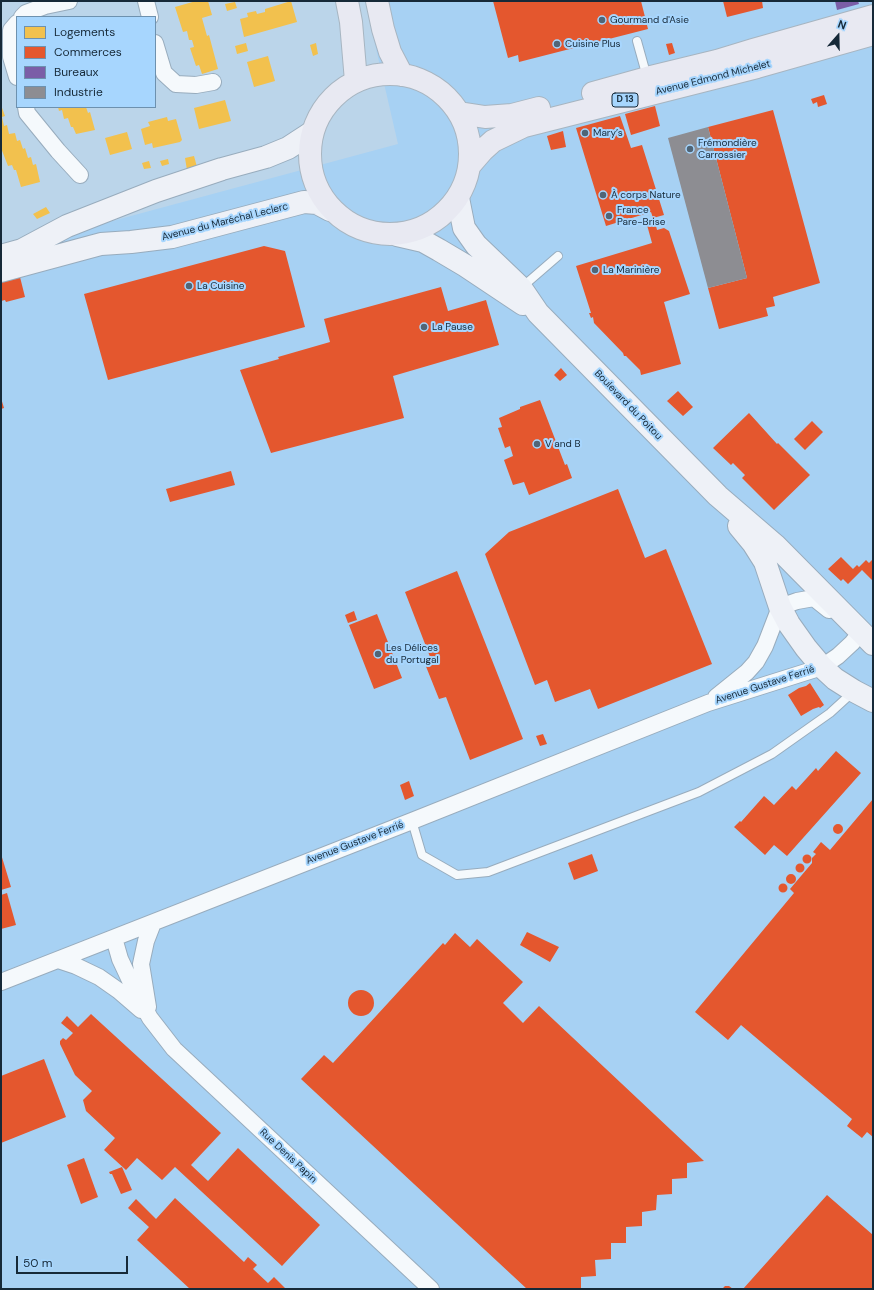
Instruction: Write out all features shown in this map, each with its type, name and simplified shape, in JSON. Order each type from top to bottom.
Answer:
[{"type":"main road","points":[[347,1],[352,30],[356,81]]},
{"type":"main road","points":[[378,1],[383,30],[390,52],[402,75]]},
{"type":"main road","name":"Avenue Edmond Michelet","points":[[460,113],[485,117],[512,115],[647,78],[717,61],[873,16]]},
{"type":"main road","name":"Avenue Edmond Michelet","points":[[470,164],[493,141],[524,126],[757,67],[873,34]]},
{"type":"main road","points":[[379,74],[402,75],[425,82],[432,86],[444,95],[460,113],[468,133],[471,155],[470,164],[466,182],[458,198],[442,216],[421,229],[397,235],[373,234],[350,225],[330,210],[315,187],[309,160],[311,133],[321,111],[336,93],[356,81],[379,74]]},
{"type":"main road","points":[[1,256],[22,250],[67,226],[156,191],[222,169],[266,157],[288,148],[311,133]]},
{"type":"main road","name":"Boulevard du Poitou","points":[[458,198],[464,228],[476,245],[521,288],[538,313],[718,496],[775,544],[863,631]]},
{"type":"main road","name":"Avenue du Maréchal Leclerc","points":[[1,271],[101,244],[172,237],[304,202],[317,203],[330,210]]},
{"type":"main road","name":"Boulevard du Poitou","points":[[397,235],[424,242],[439,250],[538,313]]},
{"type":"main road","name":"Boulevard du Poitou","points":[[718,496],[753,543],[764,562],[780,607],[794,630],[822,667],[835,679],[873,701]]},
{"type":"street","points":[[23,16],[26,13],[45,6],[69,1]]},
{"type":"street","points":[[146,1],[150,16]]},
{"type":"street","points":[[16,24],[11,30],[11,57],[16,74]]},
{"type":"street","points":[[156,46],[164,73],[176,84],[196,85],[213,82]]},
{"type":"street","points":[[26,108],[27,113],[80,175]]},
{"type":"street","points":[[780,607],[797,601],[814,598],[835,615],[863,631]]},
{"type":"street","name":"Avenue Gustave Ferrié","points":[[708,703],[747,672],[756,662],[765,646],[780,607]]},
{"type":"street","name":"Avenue Gustave Ferrié","points":[[1,982],[708,703],[822,667],[838,656],[863,631]]},
{"type":"street","name":"Rue Denis Papin","points":[[150,1018],[141,964],[146,941],[153,923]]},
{"type":"street","name":"Rue Denis Papin","points":[[114,938],[120,959],[135,992],[150,1018],[174,1050],[431,1289]]},
{"type":"street","name":"Rue Denis Papin","points":[[58,960],[76,966],[99,977],[119,991],[150,1018]]},
{"type":"lane","points":[[637,41],[647,78]]},
{"type":"lane","points":[[521,288],[558,256]]},
{"type":"lane","points":[[412,821],[422,855],[457,875],[488,872],[699,792],[772,754],[830,713],[854,691]]},
{"type":"shaded area","points":[[365,1],[873,1],[873,1289],[1,1289],[1,251],[398,144]]},
{"type":"building: Logements","points":[[196,1],[208,1],[212,15],[202,18],[207,36],[209,35],[218,69],[202,74],[199,65],[196,66],[190,48],[194,47],[192,40],[189,40],[187,31],[183,32],[175,7]]},
{"type":"building: Logements","points":[[291,1],[297,22],[244,37],[240,19],[248,17],[247,13],[256,11],[257,14],[265,12],[265,9]]},
{"type":"building: Logements","points":[[235,2],[237,8],[227,11],[225,4]]},
{"type":"building: Logements","points":[[246,43],[248,51],[237,54],[235,46]]},
{"type":"building: Logements","points":[[316,43],[318,54],[313,56],[310,45]]},
{"type":"building: Logements","points":[[268,56],[275,81],[254,87],[247,62]]},
{"type":"building: Logements","points":[[225,100],[231,121],[199,129],[194,108]]},
{"type":"building: Logements","points":[[1,105],[5,116],[2,117],[4,126],[7,125],[9,134],[15,133],[17,141],[20,140],[23,149],[25,148],[28,158],[31,157],[33,165],[36,164],[40,182],[21,187],[16,170],[14,170],[12,165],[8,166],[1,148]]},
{"type":"building: Logements","points":[[58,108],[86,108],[88,113],[90,112],[95,130],[76,134],[73,127],[71,127],[68,118],[64,119],[62,110],[59,111]]},
{"type":"building: Logements","points":[[167,117],[168,121],[176,119],[182,140],[180,142],[153,148],[152,143],[145,145],[141,129],[150,126],[148,122]]},
{"type":"building: Logements","points":[[127,132],[132,149],[110,155],[105,138]]},
{"type":"building: Logements","points":[[194,156],[197,167],[187,170],[185,158]]},
{"type":"building: Logements","points":[[168,159],[169,164],[162,166],[160,161]]},
{"type":"building: Logements","points":[[149,161],[151,168],[144,169],[142,163]]},
{"type":"building: Logements","points":[[46,207],[50,213],[37,219],[33,214]]},
{"type":"building: Commerces","points":[[493,1],[641,1],[648,29],[519,62],[518,55],[508,58]]},
{"type":"building: Commerces","points":[[723,1],[762,1],[763,8],[727,17]]},
{"type":"building: Commerces","points":[[672,43],[675,53],[669,55],[666,44]]},
{"type":"building: Commerces","points":[[824,95],[827,104],[818,107],[817,102],[813,104],[811,99]]},
{"type":"building: Commerces","points":[[655,106],[660,126],[631,135],[625,114]]},
{"type":"building: Commerces","points":[[773,110],[820,283],[773,297],[775,306],[766,308],[768,316],[719,329],[708,288],[747,278],[708,127]]},
{"type":"building: Commerces","points":[[620,116],[631,148],[642,145],[664,215],[653,218],[651,212],[606,226],[576,128]]},
{"type":"building: Commerces","points":[[563,131],[566,147],[551,150],[547,136]]},
{"type":"building: Commerces","points":[[655,222],[657,230],[664,228],[669,231],[690,294],[664,302],[681,364],[641,375],[640,370],[626,356],[624,356],[623,353],[594,323],[593,317],[591,318],[589,313],[591,313],[576,266],[652,243],[647,225]]},
{"type":"building: Commerces","points":[[264,246],[285,251],[305,327],[108,380],[84,294]]},
{"type":"building: Commerces","points":[[20,277],[25,297],[6,302],[5,300],[1,301],[1,282]]},
{"type":"building: Commerces","points":[[441,287],[448,311],[486,300],[499,345],[393,376],[404,418],[271,453],[240,370],[330,342],[324,319]]},
{"type":"building: Commerces","points":[[561,368],[567,375],[560,381],[554,375]]},
{"type":"building: Commerces","points":[[678,391],[693,407],[683,416],[667,401]]},
{"type":"building: Commerces","points":[[1,398],[4,408],[1,409]]},
{"type":"building: Commerces","points":[[540,400],[565,465],[567,464],[572,478],[529,495],[524,482],[513,485],[504,460],[513,456],[510,446],[505,448],[498,428],[502,427],[499,418],[520,409],[520,407]]},
{"type":"building: Commerces","points":[[749,413],[777,444],[778,443],[810,475],[774,510],[742,478],[745,475],[733,463],[731,465],[713,448]]},
{"type":"building: Commerces","points":[[812,421],[823,432],[805,450],[794,439]]},
{"type":"building: Commerces","points":[[231,471],[235,485],[170,502],[166,489]]},
{"type":"building: Commerces","points":[[618,489],[645,558],[666,549],[712,664],[598,709],[590,689],[555,702],[547,680],[535,685],[485,554],[509,532]]},
{"type":"building: Commerces","points":[[841,557],[853,569],[857,565],[859,567],[866,560],[869,563],[873,559],[873,579],[872,580],[862,570],[848,584],[843,579],[841,581],[828,569]]},
{"type":"building: Commerces","points":[[457,571],[523,739],[470,760],[446,697],[439,699],[425,664],[432,662],[405,592]]},
{"type":"building: Commerces","points":[[354,611],[357,620],[348,623],[345,615]]},
{"type":"building: Commerces","points":[[377,614],[402,678],[374,689],[349,625]]},
{"type":"building: Commerces","points":[[810,683],[824,705],[801,716],[788,695]]},
{"type":"building: Commerces","points":[[543,734],[547,744],[540,746],[536,736]]},
{"type":"building: Commerces","points":[[836,751],[861,773],[787,856],[774,845],[765,855],[734,827],[740,821],[741,822],[764,796],[774,805],[792,786],[796,790],[816,768],[818,771]]},
{"type":"building: Commerces","points":[[409,781],[414,796],[405,800],[400,785]]},
{"type":"building: Commerces","points":[[873,799],[873,1137],[867,1132],[862,1138],[847,1126],[852,1119],[741,1025],[728,1040],[695,1012],[794,893],[790,889],[812,863],[812,858],[816,854],[813,852],[821,842],[830,850]]},
{"type":"building: Commerces","points":[[838,824],[843,829],[838,834],[833,829]]},
{"type":"building: Commerces","points":[[1,854],[11,887],[1,890]]},
{"type":"building: Commerces","points":[[592,854],[598,871],[574,880],[568,863]]},
{"type":"building: Commerces","points":[[805,855],[809,855],[811,859],[809,863],[805,863],[803,861],[803,857]]},
{"type":"building: Commerces","points":[[800,863],[805,868],[800,873],[795,868]]},
{"type":"building: Commerces","points":[[791,874],[796,879],[791,884],[786,879]]},
{"type":"building: Commerces","points":[[783,883],[788,888],[783,893],[778,888]]},
{"type":"building: Commerces","points":[[7,893],[16,925],[1,929],[1,895]]},
{"type":"building: Commerces","points":[[527,932],[559,947],[550,962],[520,945]]},
{"type":"building: Commerces","points":[[455,933],[470,947],[477,939],[523,982],[503,1003],[523,1023],[539,1006],[704,1161],[687,1163],[687,1178],[672,1179],[672,1194],[657,1195],[656,1210],[642,1212],[642,1226],[626,1227],[626,1243],[611,1243],[611,1259],[595,1260],[596,1276],[581,1277],[581,1289],[527,1289],[301,1079],[324,1055],[333,1063],[443,943],[445,945]]},
{"type":"building: Commerces","points":[[361,990],[371,993],[374,1003],[371,1013],[361,1016],[351,1013],[348,1003],[351,993]]},
{"type":"building: Commerces","points":[[91,1014],[221,1133],[191,1165],[208,1181],[238,1148],[320,1225],[282,1266],[175,1167],[162,1180],[137,1158],[126,1170],[104,1150],[115,1138],[86,1111],[83,1100],[92,1091],[75,1075],[60,1044],[60,1041],[63,1038],[66,1040],[73,1033],[61,1023],[67,1016],[78,1027]]},
{"type":"building: Commerces","points":[[44,1059],[66,1117],[1,1143],[1,1076]]},
{"type":"building: Commerces","points":[[84,1158],[98,1197],[81,1204],[67,1165]]},
{"type":"building: Commerces","points":[[122,1167],[132,1190],[121,1194],[112,1174],[109,1172]]},
{"type":"building: Commerces","points":[[827,1195],[873,1235],[873,1289],[743,1289]]},
{"type":"building: Commerces","points":[[175,1198],[244,1262],[248,1257],[257,1265],[253,1269],[268,1283],[274,1277],[286,1289],[190,1289],[137,1240],[149,1227],[128,1208],[136,1199],[156,1219]]},
{"type":"building: Commerces","points":[[725,1286],[729,1286],[733,1289],[722,1289]]},
{"type":"building: Bureaux","points":[[835,1],[858,1],[859,4],[837,10]]},
{"type":"building: Industrie","points":[[708,127],[747,278],[708,288],[668,138]]},
{"type":"place","name":"Gourmand d'Asie","points":[[602,20]]},
{"type":"place","name":"Cuisine Plus","points":[[557,44]]},
{"type":"place","name":"Mary’s","points":[[585,133]]},
{"type":"place","name":"Frémondière Carrossier","points":[[690,149]]},
{"type":"place","name":"À corps Nature","points":[[603,195]]},
{"type":"place","name":"France Pare-Brise","points":[[609,216]]},
{"type":"place","name":"La Marinière","points":[[595,270]]},
{"type":"place","name":"La Cuisine","points":[[189,286]]},
{"type":"place","name":"La Pause","points":[[424,327]]},
{"type":"place","name":"V and B","points":[[537,444]]},
{"type":"place","name":"Les Délices du Portugal","points":[[378,654]]}]
